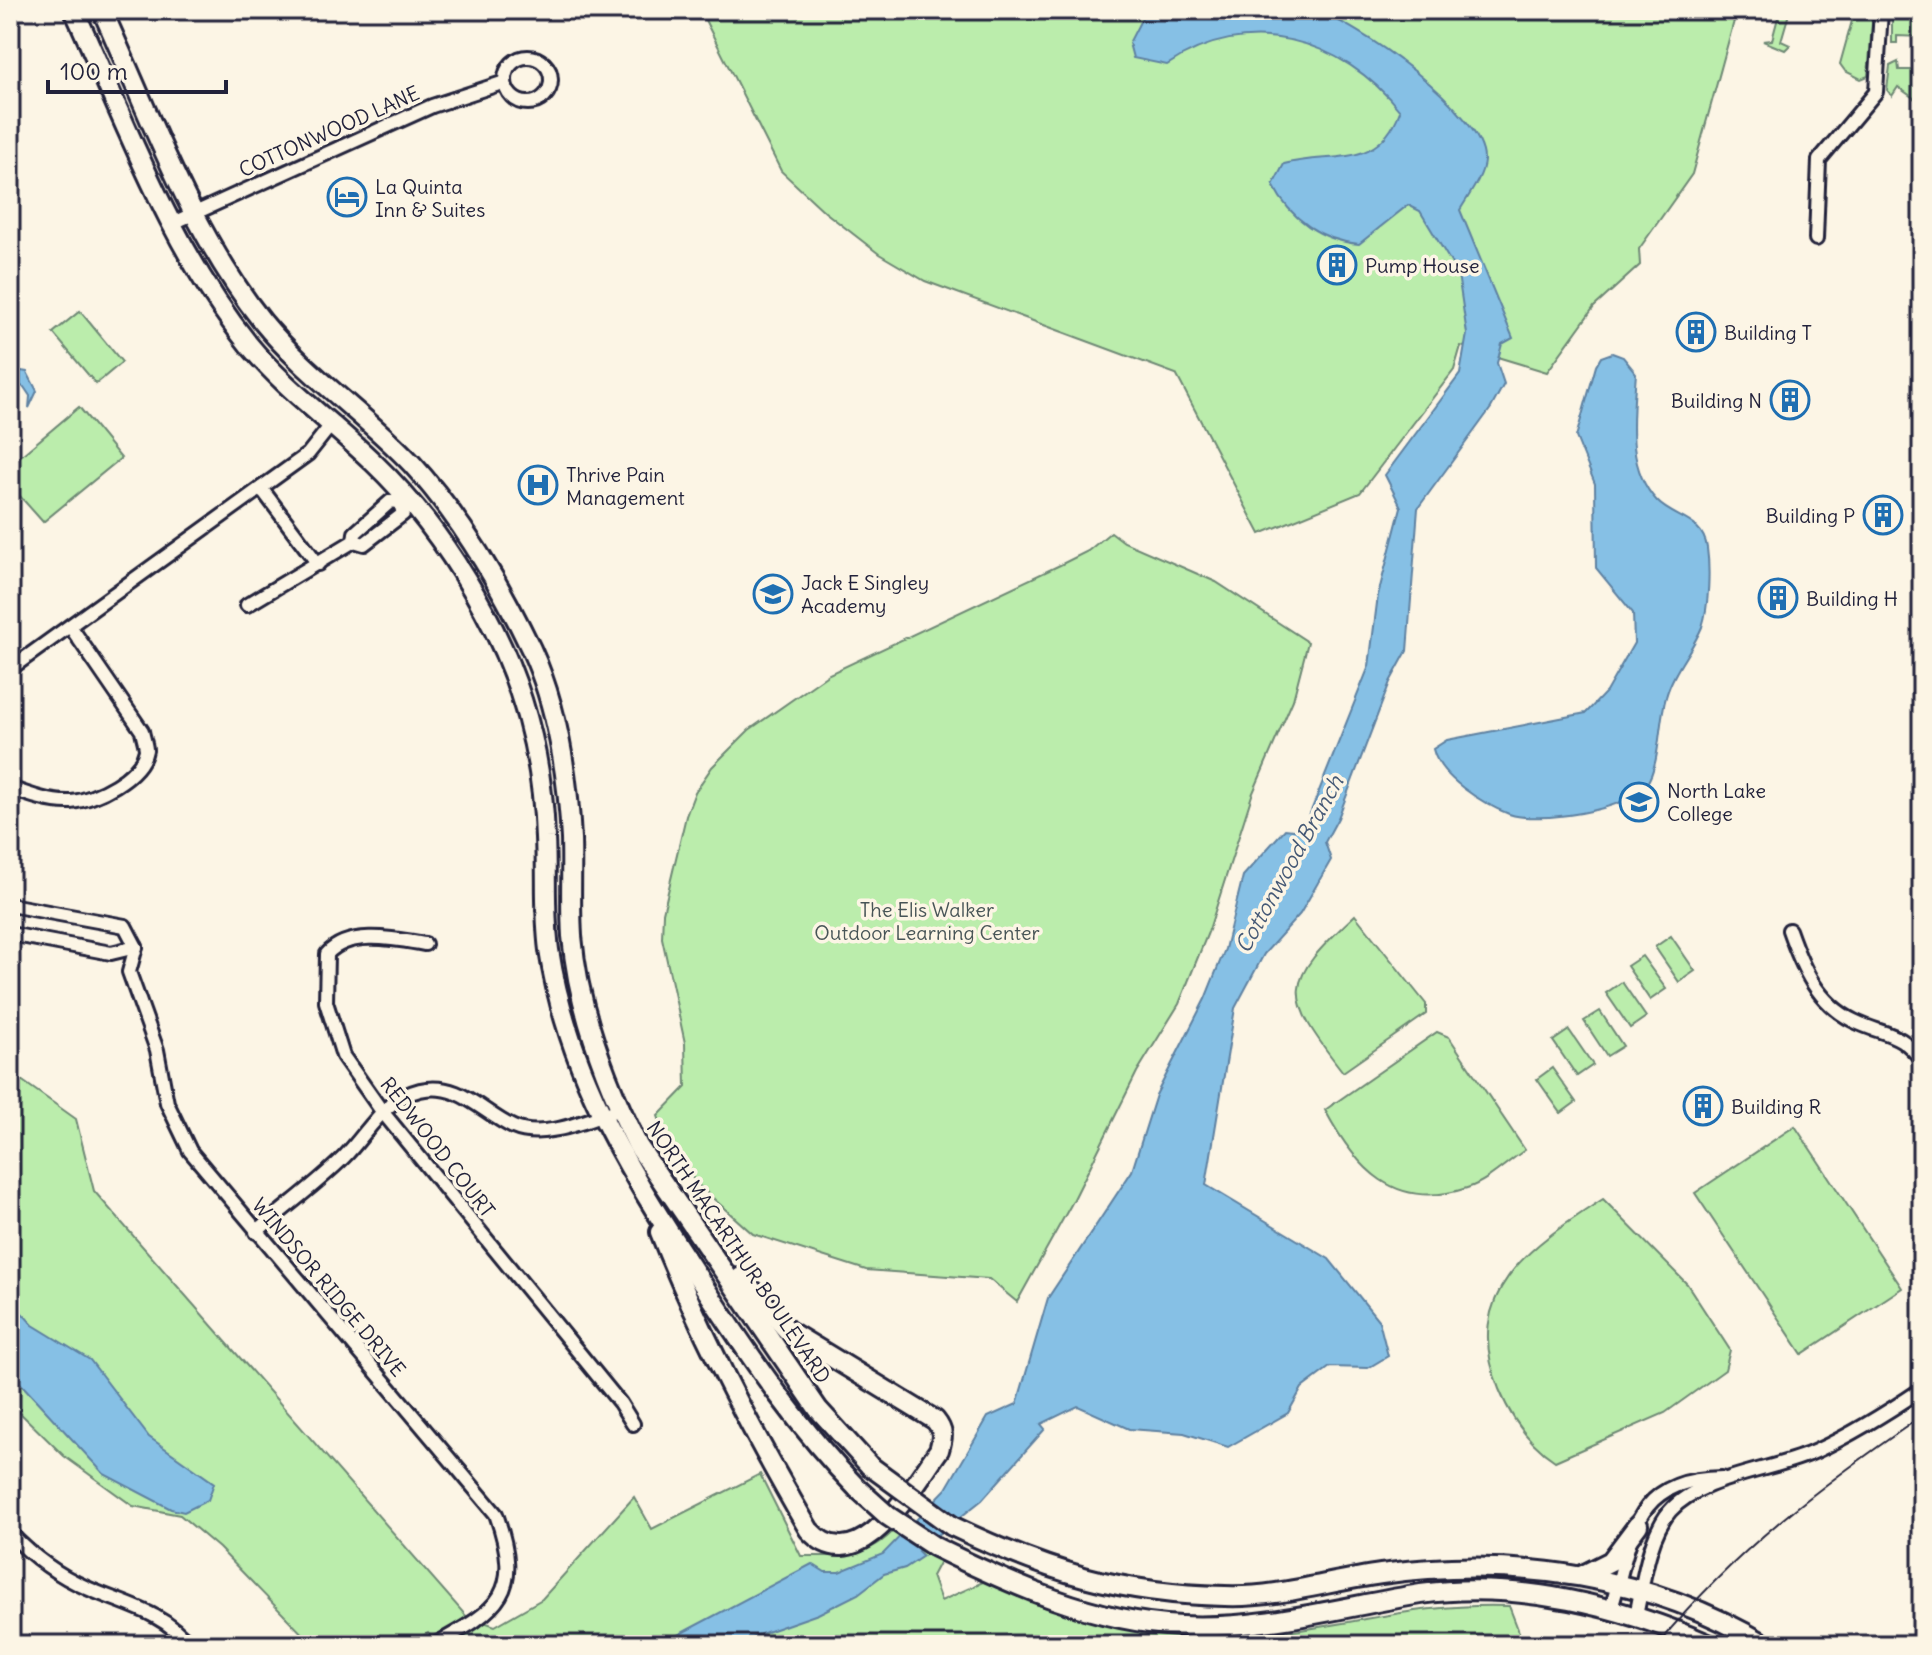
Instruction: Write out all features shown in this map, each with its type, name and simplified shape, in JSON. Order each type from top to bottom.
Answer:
[{"type":"main road","points":[[74,10],[199,274],[248,343],[292,392],[331,425],[436,532],[467,580],[511,669],[534,742],[543,803],[545,913],[552,965],[575,1058],[600,1116],[646,1196],[785,1406],[858,1489],[888,1516],[935,1547],[1022,1588],[1133,1620],[1179,1626],[1270,1622],[1424,1594],[1468,1591],[1556,1599],[1611,1609],[1710,1645]]},
{"type":"main road","name":"NORTH MACARTHUR BOULEVARD","points":[[102,10],[195,213],[222,264],[282,344],[411,463],[448,507],[488,568],[538,665],[557,739],[570,836],[572,936],[578,975],[593,1033],[620,1109],[638,1146],[704,1238],[818,1409],[870,1466],[952,1526],[1031,1560],[1089,1580],[1140,1592],[1228,1597],[1295,1591],[1417,1569],[1482,1565],[1581,1576],[1619,1584],[1711,1616],[1766,1645]]},
{"type":"main road","points":[[467,580],[488,568]]},
{"type":"main road","points":[[646,1196],[673,1268],[730,1387],[809,1530],[825,1544],[848,1545],[862,1541],[884,1524],[939,1450],[944,1436],[941,1428],[935,1420],[787,1330],[704,1238]]},
{"type":"main road","points":[[1581,1576],[1611,1561],[1638,1525]]},
{"type":"street","points":[[1816,239],[1819,160],[1876,92],[1881,10]]},
{"type":"street","name":"COTTONWOOD LANE","points":[[173,223],[461,93],[505,82]]},
{"type":"street","points":[[10,669],[308,454],[331,425]]},
{"type":"street","points":[[261,488],[318,564]]},
{"type":"street","points":[[247,605],[354,541],[355,533],[391,501],[404,500]]},
{"type":"street","points":[[10,788],[46,799],[86,800],[127,775],[139,764],[146,750],[142,731],[70,626]]},
{"type":"street","points":[[10,905],[125,926],[136,947],[111,953],[10,934]]},
{"type":"street","points":[[1789,930],[1803,969],[1824,1000],[1851,1020],[1908,1042],[1922,1061]]},
{"type":"street","name":"REDWOOD COURT","points":[[425,944],[355,939],[336,944],[327,954],[326,1002],[343,1056],[381,1110],[620,1403],[633,1424]]},
{"type":"street","name":"WINDSOR RIDGE DRIVE","points":[[136,947],[129,972],[157,1050],[167,1103],[190,1151],[496,1514],[504,1536],[507,1570],[501,1599],[471,1626],[434,1645]]},
{"type":"street","points":[[256,1232],[345,1156],[381,1110],[421,1090],[451,1090],[514,1127],[530,1130],[545,1131],[620,1109]]},
{"type":"street","points":[[1636,1616],[1657,1535],[1670,1511],[1708,1486],[1816,1451],[1922,1389]]},
{"type":"street","points":[[1611,1609],[1650,1498],[1671,1485],[1697,1478],[1738,1478]]},
{"type":"street","points":[[10,1533],[50,1568],[83,1586],[163,1619],[190,1645]]},
{"type":"green space","points":[[700,10],[1737,10],[1692,174],[1639,249],[1640,265],[1594,307],[1547,372],[1461,346],[1454,370],[1360,493],[1260,534],[1176,374],[925,281],[879,254],[825,212],[781,171]]},
{"type":"green space","points":[[1780,10],[1790,10],[1781,41],[1790,45],[1785,50],[1763,41],[1772,40]]},
{"type":"green space","points":[[1855,10],[1873,10],[1868,76],[1861,79],[1845,71],[1840,64]]},
{"type":"green space","points":[[1892,10],[1922,10],[1922,37],[1897,36],[1897,43],[1892,43]]},
{"type":"green space","points":[[1898,62],[1899,70],[1922,70],[1922,104],[1898,87],[1892,96],[1887,90],[1890,66]]},
{"type":"green space","points":[[80,311],[122,362],[96,384],[53,333]]},
{"type":"green space","points":[[79,407],[121,458],[43,522],[10,485],[10,465]]},
{"type":"green space","name":"The Elis Walker Outdoor Learning Center","points":[[1111,532],[1124,542],[1216,582],[1308,642],[1293,700],[1252,795],[1209,930],[1179,1004],[1137,1072],[1073,1201],[1017,1302],[989,1279],[866,1270],[753,1234],[696,1183],[664,1132],[658,1116],[686,1087],[685,1043],[662,938],[663,913],[686,816],[695,792],[712,767],[749,730],[829,674],[1088,551]]},
{"type":"green space","points":[[1355,915],[1426,1004],[1426,1014],[1343,1072],[1309,1024],[1301,1006],[1299,990],[1303,974],[1314,957]]},
{"type":"green space","points":[[1671,936],[1695,971],[1679,982],[1655,947]]},
{"type":"green space","points":[[1642,956],[1666,989],[1650,1000],[1627,966]]},
{"type":"green space","points":[[1622,982],[1646,1017],[1630,1028],[1606,993]]},
{"type":"green space","points":[[1600,1011],[1623,1046],[1607,1056],[1584,1021]]},
{"type":"green space","points":[[1569,1030],[1593,1065],[1577,1076],[1553,1041]]},
{"type":"green space","points":[[1437,1032],[1449,1037],[1525,1150],[1489,1177],[1467,1188],[1441,1194],[1418,1194],[1380,1180],[1364,1166],[1325,1110]]},
{"type":"green space","points":[[1552,1068],[1576,1102],[1561,1113],[1537,1079]]},
{"type":"green space","points":[[10,1072],[76,1119],[94,1191],[466,1616],[495,1626],[542,1599],[634,1497],[652,1529],[760,1474],[801,1556],[863,1551],[885,1539],[895,1529],[941,1559],[932,1576],[941,1601],[985,1581],[1021,1596],[1097,1619],[1136,1627],[1214,1635],[1293,1631],[1452,1607],[1509,1606],[1524,1645],[435,1645],[428,1633],[406,1645],[313,1645],[219,1548],[180,1515],[133,1506],[64,1456],[10,1403]]},
{"type":"green space","points":[[1795,1126],[1902,1288],[1802,1354],[1695,1193]]},
{"type":"green space","points":[[1603,1199],[1687,1284],[1730,1350],[1725,1370],[1665,1413],[1555,1461],[1529,1438],[1504,1400],[1489,1355],[1489,1325],[1496,1298],[1509,1275],[1528,1254]]},
{"type":"water","name":"Cottonwood Branch","points":[[1299,9],[1331,17],[1385,49],[1442,95],[1479,141],[1484,161],[1478,180],[1460,210],[1513,338],[1502,344],[1497,363],[1504,384],[1491,408],[1418,508],[1407,651],[1390,682],[1338,818],[1325,842],[1331,860],[1300,914],[1264,954],[1235,1008],[1206,1185],[1329,1259],[1379,1321],[1388,1356],[1368,1368],[1330,1367],[1302,1388],[1288,1413],[1228,1447],[1184,1433],[1129,1429],[1078,1406],[1041,1424],[1045,1429],[982,1500],[918,1551],[923,1556],[905,1568],[884,1574],[858,1594],[818,1614],[755,1636],[739,1645],[659,1645],[812,1564],[825,1572],[839,1572],[883,1554],[946,1489],[988,1417],[1017,1404],[1048,1298],[1132,1171],[1156,1095],[1205,999],[1225,949],[1243,876],[1285,829],[1303,831],[1369,666],[1378,595],[1401,507],[1385,475],[1460,374],[1467,334],[1458,274],[1420,211],[1408,205],[1359,244],[1345,242],[1308,226],[1288,208],[1273,185],[1284,164],[1366,151],[1391,130],[1400,111],[1377,86],[1350,65],[1322,50],[1292,40],[1261,37],[1229,39],[1198,48],[1167,65],[1133,58],[1129,43],[1146,10]]},
{"type":"water","points":[[1612,353],[1623,357],[1636,373],[1633,440],[1640,473],[1657,501],[1694,525],[1704,538],[1709,577],[1704,618],[1698,636],[1669,688],[1657,754],[1646,785],[1621,802],[1602,808],[1560,816],[1522,817],[1487,804],[1464,788],[1444,770],[1433,749],[1447,740],[1586,713],[1606,692],[1634,643],[1633,613],[1596,568],[1595,484],[1576,437],[1596,366],[1601,357]]},
{"type":"water","points":[[10,371],[27,372],[37,391],[29,408],[30,396],[24,387],[14,384],[10,388],[13,378]]},
{"type":"water","points":[[10,1300],[33,1325],[90,1360],[149,1437],[214,1483],[208,1500],[184,1512],[171,1509],[104,1474],[10,1372]]},
{"type":"tram line","points":[[1657,1645],[1718,1578],[1781,1521],[1848,1468],[1922,1416]]},
{"type":"place","name":"La Quinta Inn & Suites","points":[[347,197]]},
{"type":"place","name":"Pump House","points":[[1337,265]]},
{"type":"place","name":"Building T","points":[[1696,332]]},
{"type":"place","name":"Building N","points":[[1790,400]]},
{"type":"place","name":"Thrive Pain Management","points":[[538,485]]},
{"type":"place","name":"Building P","points":[[1883,515]]},
{"type":"place","name":"Jack E Singley Academy","points":[[773,594]]},
{"type":"place","name":"Building H","points":[[1778,598]]},
{"type":"place","name":"North Lake College","points":[[1639,802]]},
{"type":"place","name":"Building R","points":[[1703,1106]]}]
